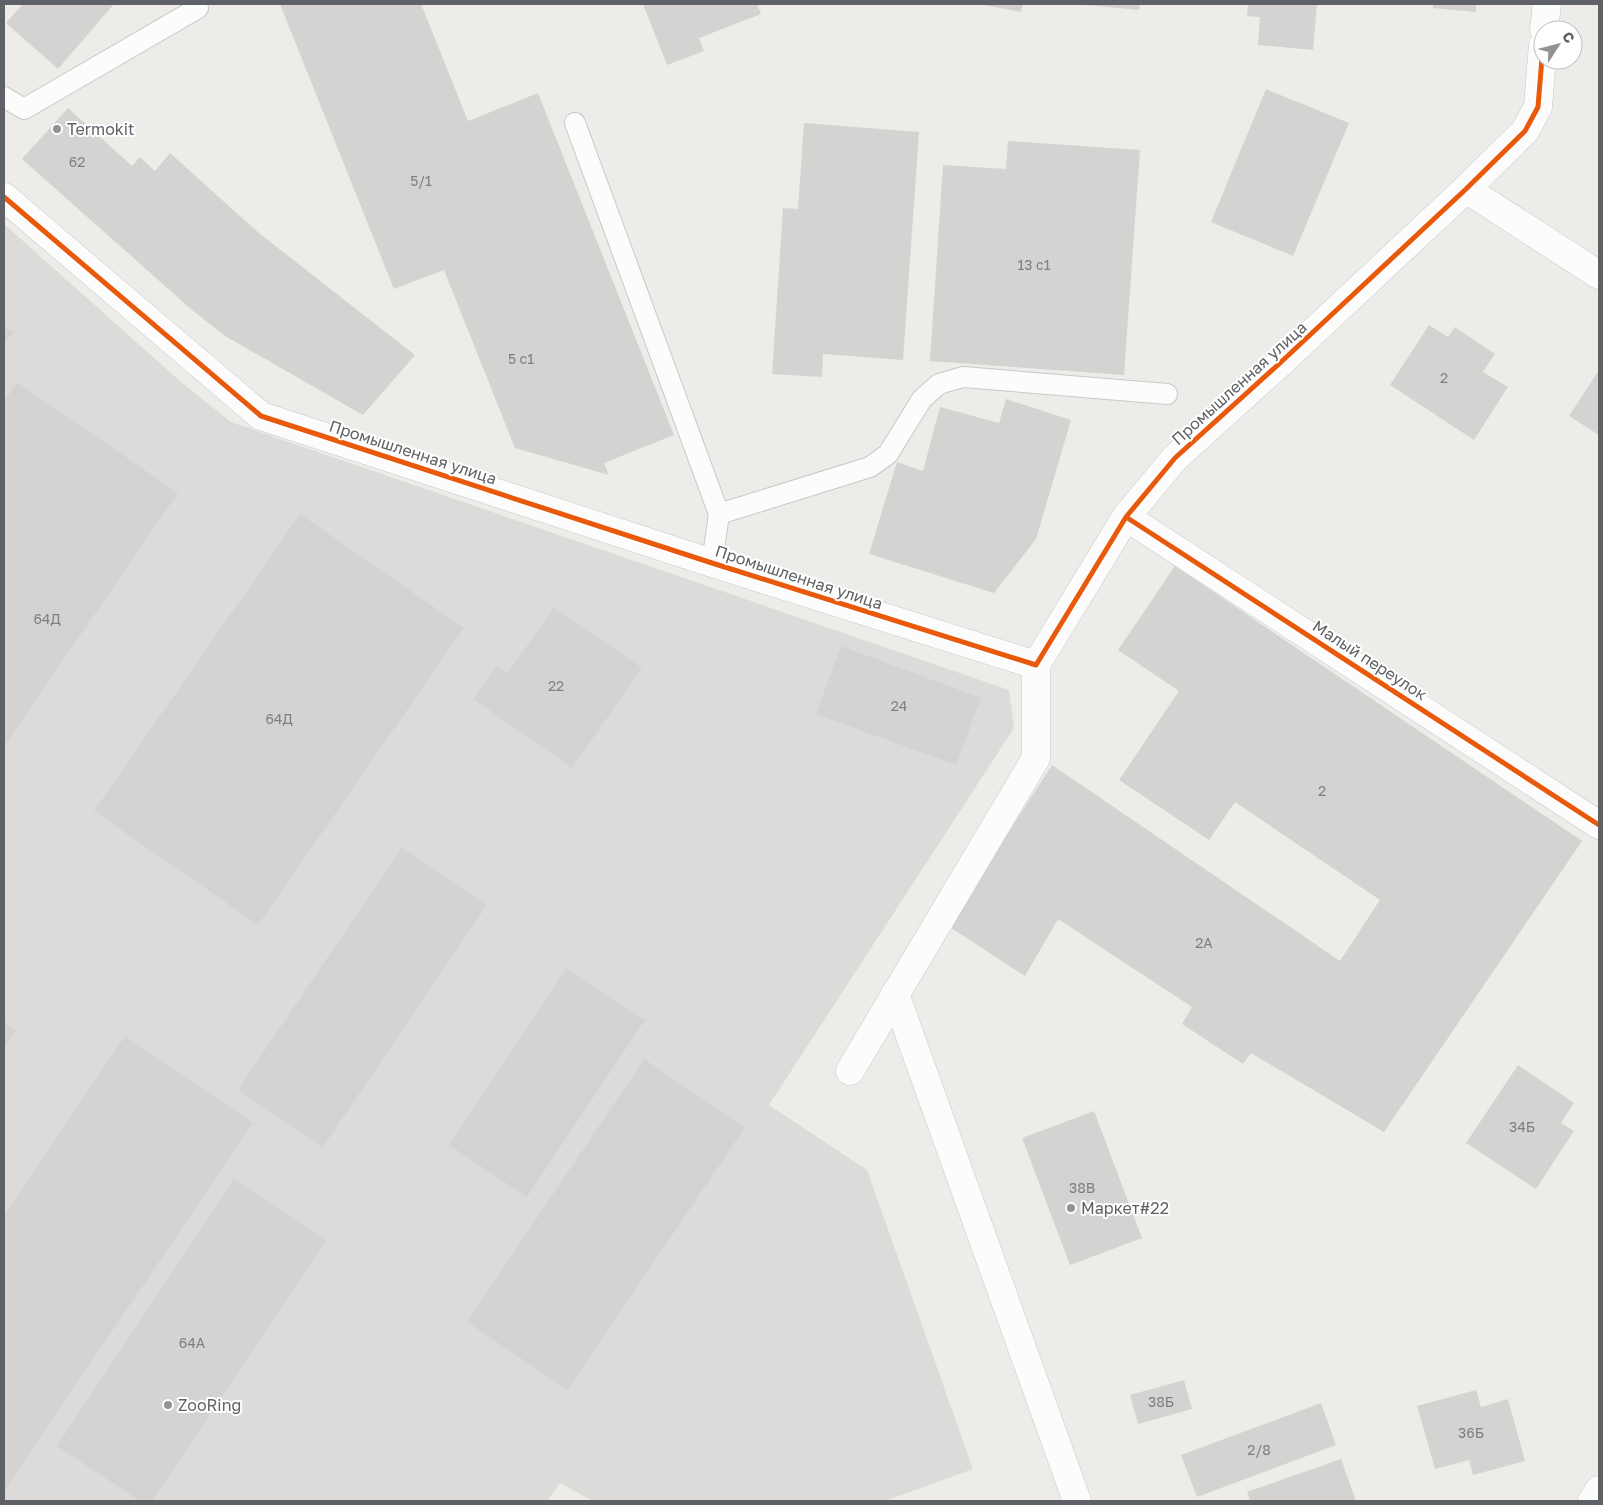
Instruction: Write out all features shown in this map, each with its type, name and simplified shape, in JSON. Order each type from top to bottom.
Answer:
[{"type":"street","points":[[1545,20],[1547,4]]},
{"type":"street","name":"Промышленная улица","points":[[4,198],[261,416],[1036,665],[1126,517],[1175,458],[1280,363],[1466,189],[1525,131],[1538,107],[1541,70]]},
{"type":"street","points":[[1466,189],[1599,275]]},
{"type":"street","name":"Малый переулок","points":[[1126,517],[1599,824]]},
{"type":"street","points":[[850,1071],[1036,758],[1036,665]]},
{"type":"street","points":[[895,994],[1077,1501]]},
{"type":"street","points":[[1592,1501],[1599,1490]]},
{"type":"lane","points":[[4,97],[24,109],[198,8]]},
{"type":"lane","points":[[575,122],[719,514],[712,562]]},
{"type":"lane","points":[[719,514],[870,467],[888,454],[922,399],[939,384],[963,377],[1168,394]]},
{"type":"shaded area","points":[[4,224],[181,382],[231,422],[1009,690],[1014,728],[769,1105],[867,1170],[973,1469],[885,1501],[593,1501],[560,1483],[547,1501],[4,1501]]},
{"type":"building","points":[[23,4],[114,4],[58,69],[6,23]]},
{"type":"building","points":[[280,4],[421,4],[468,121],[538,93],[674,435],[604,463],[609,475],[515,448],[444,270],[394,289]]},
{"type":"building","points":[[643,4],[757,4],[761,14],[699,38],[704,51],[667,65]]},
{"type":"building","points":[[979,4],[1023,4],[1021,12]]},
{"type":"building","points":[[1086,4],[1140,4],[1139,10]]},
{"type":"building","points":[[1248,4],[1317,4],[1313,50],[1258,45],[1260,17],[1247,16]]},
{"type":"building","points":[[1433,4],[1476,4],[1476,12],[1433,8]]},
{"type":"building","points":[[1266,89],[1349,123],[1293,256],[1211,222]]},
{"type":"building","points":[[68,108],[132,166],[140,157],[155,171],[170,153],[260,234],[415,355],[363,415],[225,336],[192,310],[22,159]]},
{"type":"building","points":[[804,123],[919,132],[903,360],[823,354],[822,377],[772,374],[783,208],[798,209]]},
{"type":"building","points":[[1008,141],[1140,150],[1124,375],[930,361],[943,165],[1006,169]]},
{"type":"building","points":[[1429,325],[1448,337],[1455,327],[1495,354],[1483,372],[1508,387],[1474,440],[1390,385]]},
{"type":"building","points":[[4,326],[13,332],[4,345]]},
{"type":"building","points":[[1599,370],[1599,435],[1569,416]]},
{"type":"building","points":[[17,382],[178,493],[4,746],[4,402]]},
{"type":"building","points":[[1006,399],[1071,420],[1036,539],[994,593],[869,554],[897,462],[923,471],[940,407],[999,423]]},
{"type":"building","points":[[300,514],[464,628],[258,925],[94,811]]},
{"type":"building","points":[[1175,566],[1582,841],[1384,1132],[1251,1053],[1243,1064],[1182,1024],[1192,1007],[1058,919],[1025,976],[948,926],[1052,765],[1340,961],[1380,900],[1235,802],[1209,840],[1119,780],[1179,691],[1118,650]]},
{"type":"building","points":[[554,607],[642,668],[572,768],[473,699],[496,666],[508,673]]},
{"type":"building","points":[[841,646],[981,698],[956,765],[816,714]]},
{"type":"building","points":[[402,847],[487,905],[323,1147],[238,1090]]},
{"type":"building","points":[[566,968],[645,1020],[527,1197],[449,1145]]},
{"type":"building","points":[[4,1022],[16,1031],[4,1049]]},
{"type":"building","points":[[125,1036],[253,1123],[4,1491],[4,1215]]},
{"type":"building","points":[[644,1059],[745,1127],[568,1390],[467,1322]]},
{"type":"building","points":[[1518,1065],[1574,1103],[1561,1123],[1574,1131],[1536,1189],[1466,1143]]},
{"type":"building","points":[[1094,1111],[1142,1238],[1070,1265],[1022,1138]]},
{"type":"building","points":[[234,1179],[327,1240],[152,1501],[140,1501],[57,1446]]},
{"type":"building","points":[[1184,1380],[1192,1409],[1138,1424],[1130,1395]]},
{"type":"building","points":[[1476,1390],[1481,1407],[1508,1399],[1525,1461],[1473,1475],[1469,1460],[1435,1469],[1417,1406]]},
{"type":"building","points":[[1321,1403],[1336,1445],[1197,1497],[1181,1455]]},
{"type":"building","points":[[1341,1459],[1356,1501],[1250,1501],[1247,1492]]},
{"type":"cycle path","points":[[4,197],[261,416],[712,563],[1036,665],[1126,517],[1175,458],[1280,363],[1466,189],[1525,131],[1538,107],[1541,70]]},
{"type":"cycle path","points":[[1126,517],[1599,825]]},
{"type":"place","name":"Termokit","points":[[57,129]]},
{"type":"place","name":"Маркет#22","points":[[1071,1208]]},
{"type":"place","name":"ZooRing","points":[[168,1405]]}]
